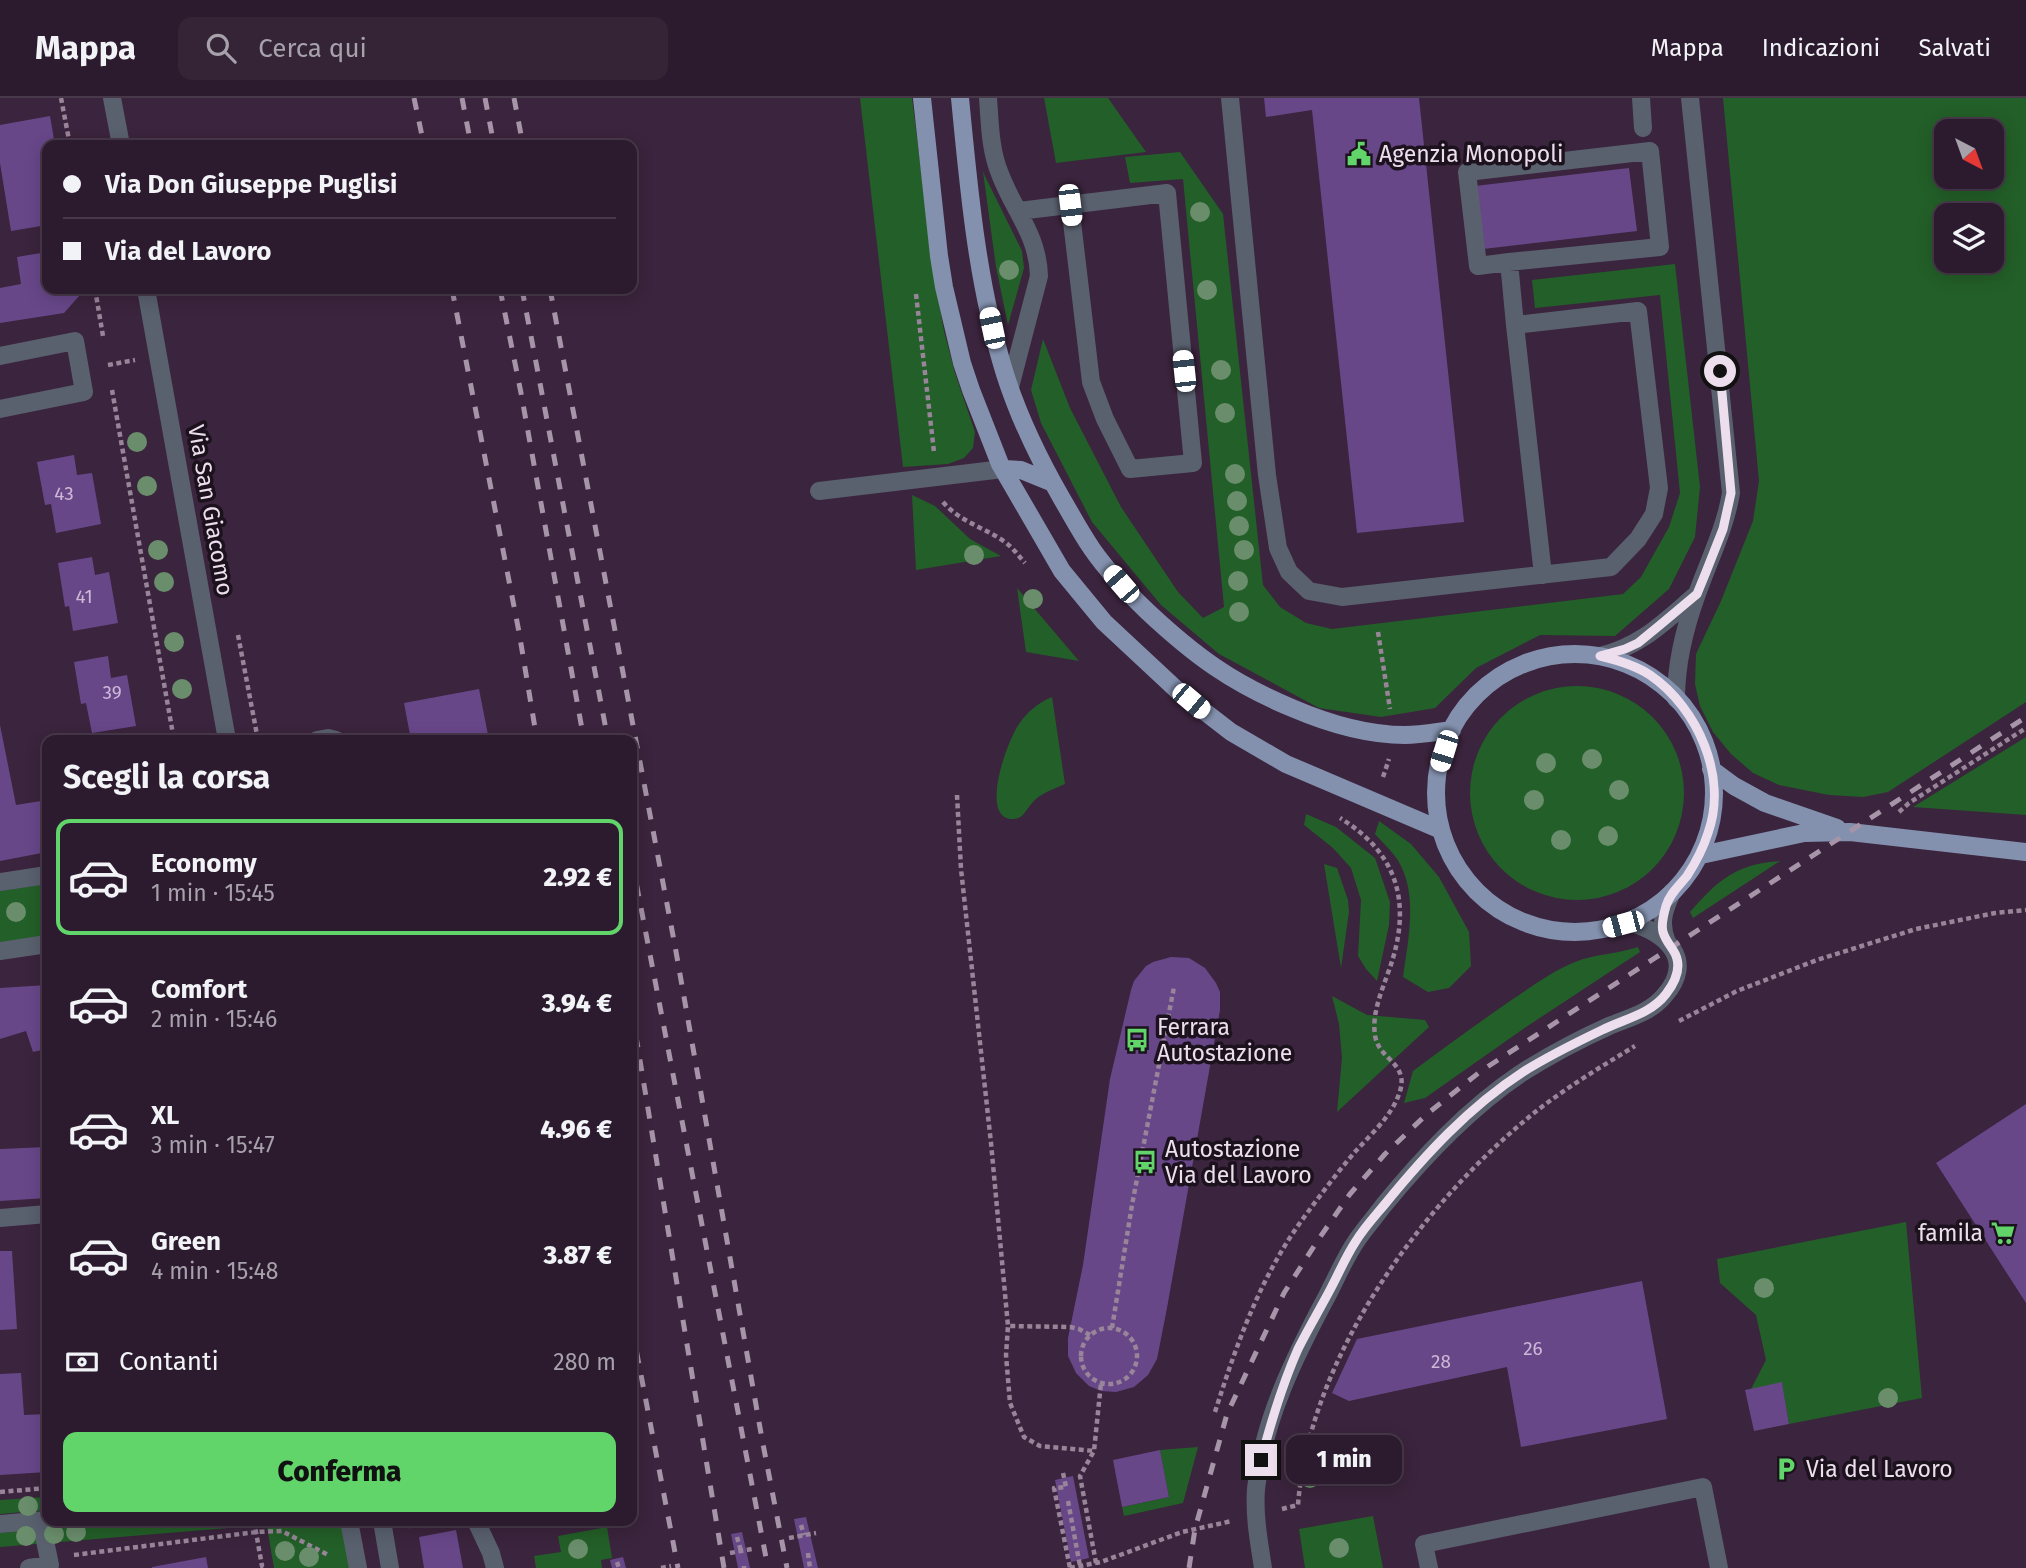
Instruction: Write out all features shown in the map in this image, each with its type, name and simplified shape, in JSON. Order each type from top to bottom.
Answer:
[{"type":"main road","points":[[922,98],[934,220],[944,287],[971,390],[1003,469],[1062,572],[1104,622],[1204,712],[1256,748],[1286,764],[1441,830]]},
{"type":"main road","points":[[960,98],[971,215],[992,328],[1010,387],[1034,448],[1093,550],[1132,596],[1178,640],[1227,676],[1279,703],[1331,723],[1379,733],[1404,735],[1452,730]]},
{"type":"main road","points":[[1003,469],[1021,470],[1053,483]]},
{"type":"main road","points":[[1555,656],[1600,656],[1635,666],[1649,674],[1676,699],[1700,733],[1712,769],[1715,797],[1714,811],[1701,855],[1672,891],[1651,910],[1628,922],[1602,929],[1553,930],[1528,924],[1508,915],[1491,905],[1474,889],[1450,854],[1441,830],[1436,785],[1438,768],[1452,730],[1477,694],[1508,671],[1529,663],[1555,656]]},
{"type":"main road","points":[[1712,769],[1734,786],[1765,803],[1850,832]]},
{"type":"main road","points":[[1701,855],[1804,833],[1850,832],[2026,852]]},
{"type":"street","points":[[112,98],[120,140]]},
{"type":"street","points":[[988,98],[992,150],[996,164],[1035,244],[1039,260],[1039,276],[1010,387]]},
{"type":"street","points":[[1230,98],[1267,475],[1278,548],[1289,572],[1309,591],[1342,597],[1611,567],[1638,539],[1654,514],[1659,488],[1638,311],[1515,325]]},
{"type":"street","points":[[1641,98],[1643,128]]},
{"type":"street","points":[[1676,699],[1678,668],[1697,594],[1729,508],[1731,480],[1690,98]]},
{"type":"street","points":[[1650,151],[1660,247],[1509,262],[1478,266],[1467,172],[1650,151]]},
{"type":"street","points":[[1019,211],[1167,193],[1192,463],[1130,469],[1105,419],[1091,382],[1070,205]]},
{"type":"street","points":[[1509,262],[1543,575]]},
{"type":"street","name":"Via San Giacomo","points":[[147,294],[226,735]]},
{"type":"street","points":[[0,356],[75,341],[84,392],[0,409]]},
{"type":"street","points":[[819,491],[1003,469]]},
{"type":"street","points":[[1600,656],[1638,643],[1697,594]]},
{"type":"street","points":[[0,882],[42,876]]},
{"type":"street","points":[[1667,942],[1662,930],[1672,891]]},
{"type":"street","points":[[1263,1568],[1255,1515],[1261,1460],[1282,1390],[1299,1348],[1356,1240],[1406,1178],[1453,1128],[1485,1100],[1563,1049],[1651,1008],[1664,996],[1676,979],[1679,964],[1676,953],[1656,932],[1628,922]]},
{"type":"street","points":[[0,951],[42,945]]},
{"type":"street","points":[[0,1218],[42,1214]]},
{"type":"street","points":[[1429,1568],[1424,1544],[1703,1487],[1719,1568]]},
{"type":"street","points":[[0,1524],[42,1520]]},
{"type":"street","points":[[29,1568],[50,1565],[45,1526]]},
{"type":"street","points":[[350,1526],[358,1568]]},
{"type":"street","points":[[383,1526],[390,1568]]},
{"type":"street","points":[[478,1526],[491,1552],[495,1568]]},
{"type":"path","points":[[61,98],[69,140]]},
{"type":"path","points":[[96,294],[104,340]]},
{"type":"path","points":[[106,352],[108,365]]},
{"type":"path","points":[[110,378],[173,735]]},
{"type":"path","points":[[1882,835],[1894,816],[1909,803],[2026,728]]},
{"type":"path","points":[[957,795],[961,869],[991,1143],[1007,1326],[1006,1355],[1010,1403],[1024,1437],[1040,1446],[1094,1451]]},
{"type":"path","points":[[1678,1021],[1737,991],[1817,960],[1916,929],[1995,913],[2026,910]]},
{"type":"path","points":[[1112,1328],[1132,1205],[1174,987]]},
{"type":"path","points":[[1215,1412],[1240,1336],[1262,1283],[1322,1194],[1399,1097],[1402,1077],[1399,1068],[1376,1043],[1374,1026],[1381,993]]},
{"type":"path","points":[[1063,1473],[1066,1486],[1054,1488],[1070,1568],[1096,1563],[1182,1532],[1298,1505],[1307,1451],[1332,1372],[1380,1285],[1424,1222],[1471,1169],[1530,1116],[1592,1072],[1644,1040]]},
{"type":"path","points":[[1007,1326],[1070,1327],[1090,1335]]},
{"type":"path","points":[[1104,1328],[1121,1330],[1129,1335],[1138,1352],[1134,1370],[1128,1378],[1111,1385],[1094,1380],[1083,1366],[1082,1349],[1090,1335],[1104,1328]]},
{"type":"path","points":[[1096,1563],[1080,1476],[1094,1451],[1101,1383]]},
{"type":"path","points":[[0,1492],[42,1488]]},
{"type":"path","points":[[1068,1501],[1080,1566]]},
{"type":"path","points":[[802,1525],[804,1535]]},
{"type":"path","points":[[255,1526],[262,1566],[267,1568]]},
{"type":"path","points":[[406,1527],[412,1526]]},
{"type":"path","points":[[48,1559],[282,1531],[332,1557]]},
{"type":"path","points":[[789,1538],[816,1533]]},
{"type":"path","points":[[737,1536],[741,1551]]},
{"type":"path","points":[[730,1553],[752,1549]]},
{"type":"path","points":[[807,1553],[810,1568]]},
{"type":"path","points":[[661,1568],[671,1566]]},
{"type":"green space","points":[[860,98],[912,98],[935,281],[944,331],[975,432],[973,448],[964,458],[948,464],[903,467]]},
{"type":"green space","points":[[1044,98],[1108,98],[1146,152],[1056,163]]},
{"type":"green space","points":[[1723,98],[2026,98],[2026,702],[1888,792],[1863,797],[1829,795],[1779,785],[1753,773],[1731,754],[1713,732],[1700,706],[1695,684],[1696,654],[1721,601],[1753,521],[1759,481]]},
{"type":"green space","points":[[1180,152],[1223,214],[1263,585],[1280,607],[1306,623],[1332,629],[1623,594],[1641,577],[1669,527],[1680,493],[1660,295],[1535,308],[1532,280],[1675,264],[1700,487],[1695,537],[1669,589],[1615,636],[1540,635],[1476,668],[1435,708],[1381,717],[1319,708],[1219,654],[1161,605],[1092,522],[1041,423],[1031,390],[1043,339],[1070,408],[1121,507],[1178,592],[1203,618],[1224,607],[1183,179],[1130,183],[1125,157]]},
{"type":"green space","points":[[983,172],[1022,251],[1024,268],[1008,325],[996,267]]},
{"type":"green space","points":[[912,495],[935,506],[970,539],[1001,556],[916,570]]},
{"type":"green space","points":[[1017,588],[1079,661],[1026,652]]},
{"type":"green space","points":[[1577,686],[1618,694],[1653,717],[1676,752],[1684,793],[1676,834],[1653,869],[1618,892],[1577,900],[1536,892],[1501,869],[1478,834],[1470,793],[1478,752],[1501,717],[1536,694]]},
{"type":"green space","points":[[1052,697],[1065,784],[1040,796],[1020,817],[1013,819],[1003,816],[998,806],[997,793],[1008,745],[1026,715]]},
{"type":"green space","points":[[2026,737],[2026,815],[1913,807]]},
{"type":"green space","points":[[1306,814],[1336,827],[1375,858],[1390,902],[1389,925],[1377,981],[1358,956],[1361,900],[1351,868],[1333,848],[1304,825]]},
{"type":"green space","points":[[1379,821],[1411,844],[1439,877],[1469,932],[1471,966],[1449,988],[1428,992],[1403,977],[1410,916],[1408,886],[1397,859],[1375,834]]},
{"type":"green space","points":[[1780,861],[1693,918],[1690,912],[1729,876],[1751,866]]},
{"type":"green space","points":[[1324,864],[1337,868],[1348,900],[1349,912],[1341,968]]},
{"type":"green space","points":[[42,885],[42,937],[0,943],[0,891]]},
{"type":"green space","points":[[1638,947],[1640,952],[1425,1098],[1404,1103],[1413,1071],[1533,985],[1575,962]]},
{"type":"green space","points":[[1332,996],[1367,1015],[1425,1020],[1429,1027],[1337,1112],[1342,1058],[1339,1024]]},
{"type":"green space","points":[[1906,1222],[1922,1398],[1789,1424],[1782,1383],[1751,1389],[1766,1360],[1756,1315],[1720,1283],[1717,1259]]},
{"type":"green space","points":[[1198,1447],[1183,1503],[1124,1516],[1122,1507],[1169,1497],[1160,1450]]},
{"type":"green space","points":[[42,1497],[42,1510],[0,1514],[0,1500]]},
{"type":"green space","points":[[1373,1516],[1383,1568],[1305,1568],[1299,1529]]},
{"type":"green space","points":[[83,1526],[240,1527],[0,1547],[0,1533]]},
{"type":"green space","points":[[267,1526],[345,1526],[353,1568],[274,1568]]},
{"type":"green space","points":[[607,1527],[612,1558],[601,1560],[602,1568],[536,1568],[534,1556],[561,1552],[558,1536]]},
{"type":"building","points":[[1264,98],[1419,98],[1464,522],[1357,533],[1312,110],[1266,117]]},
{"type":"building","points":[[50,116],[54,140],[42,140],[42,226],[11,231],[0,163],[0,125]]},
{"type":"building","points":[[1629,168],[1637,231],[1483,249],[1475,186]]},
{"type":"building","points":[[42,253],[42,294],[80,295],[64,313],[0,323],[0,288],[21,284],[17,257]]},
{"type":"building","points":[[74,455],[77,475],[92,473],[101,524],[56,533],[51,504],[45,505],[37,462]]},
{"type":"building","points":[[92,557],[95,575],[109,572],[118,623],[73,631],[69,606],[65,607],[58,563]]},
{"type":"building","points":[[108,656],[111,678],[127,675],[136,726],[92,733],[86,703],[81,704],[74,662]]},
{"type":"building","points":[[479,689],[488,735],[410,735],[404,703]]},
{"type":"building","points":[[0,725],[16,805],[42,801],[42,853],[0,861]]},
{"type":"building","name":"Autostazione Via del Lavoro","points":[[1171,957],[1189,958],[1205,968],[1220,992],[1220,1010],[1157,1359],[1148,1375],[1134,1387],[1116,1392],[1101,1391],[1089,1386],[1076,1373],[1068,1356],[1068,1338],[1083,1265],[1110,1079],[1131,990],[1134,981],[1146,966]]},
{"type":"building","points":[[42,985],[42,1050],[33,1052],[26,1031],[0,1039],[0,988]]},
{"type":"building","name":"famila","points":[[2026,1104],[2026,1303],[1936,1163]]},
{"type":"building","points":[[42,1147],[42,1198],[0,1201],[0,1149]]},
{"type":"building","points":[[0,1251],[12,1251],[17,1329],[0,1330]]},
{"type":"building","points":[[1642,1281],[1667,1419],[1521,1447],[1507,1367],[1349,1401],[1332,1393],[1357,1339]]},
{"type":"building","points":[[21,1373],[24,1415],[42,1414],[42,1472],[0,1475],[0,1374]]},
{"type":"building","points":[[1782,1382],[1789,1424],[1754,1431],[1745,1390]]},
{"type":"building","points":[[1160,1450],[1169,1497],[1122,1507],[1113,1460]]},
{"type":"building","points":[[1073,1476],[1089,1558],[1071,1562],[1055,1480]]},
{"type":"building","points":[[806,1517],[818,1568],[804,1568],[794,1519]]},
{"type":"building","points":[[456,1530],[463,1568],[424,1568],[419,1537]]},
{"type":"building","points":[[742,1532],[750,1568],[738,1568],[731,1534]]},
{"type":"building","points":[[206,1557],[208,1568],[152,1568],[152,1567]]},
{"type":"building","points":[[623,1557],[626,1568],[612,1568],[610,1560]]},
{"type":"railway","points":[[414,98],[423,140]]},
{"type":"railway","points":[[462,98],[470,140]]},
{"type":"railway","points":[[485,98],[493,140]]},
{"type":"railway","points":[[514,98],[522,140]]},
{"type":"railway","points":[[453,294],[519,632],[536,735]]},
{"type":"railway","points":[[501,294],[583,735]]},
{"type":"railway","points":[[523,294],[607,735]]},
{"type":"railway","points":[[551,294],[635,735]]},
{"type":"railway","points":[[1189,1568],[1195,1529],[1227,1414],[1284,1293],[1350,1194],[1385,1154],[1427,1114],[1481,1071],[2026,717]]},
{"type":"railway","points":[[637,746],[787,1568]]},
{"type":"railway","points":[[637,887],[768,1568]]},
{"type":"railway","points":[[637,1042],[724,1568]]},
{"type":"railway","points":[[637,1354],[678,1568]]},
{"type":"place","name":"Agenzia Monopoli","points":[[1359,154]]},
{"type":"place","name":"Ferrara Autostazione","points":[[1137,1040]]},
{"type":"place","name":"Autostazione Via del Lavoro","points":[[1145,1162]]},
{"type":"place","name":"famila","points":[[2003,1233]]},
{"type":"place","name":"Via del Lavoro","points":[[1786,1469]]},
{"type":"route","points":[[1261,1460],[1282,1390],[1299,1348],[1356,1240],[1406,1178],[1453,1128],[1485,1100],[1563,1049],[1651,1008],[1676,979],[1679,964],[1676,953],[1662,930],[1664,918],[1672,891],[1701,855],[1709,833],[1715,797],[1712,769],[1700,733],[1663,686],[1635,666],[1600,656],[1638,643],[1697,594],[1723,529],[1731,493],[1720,371]]}]
